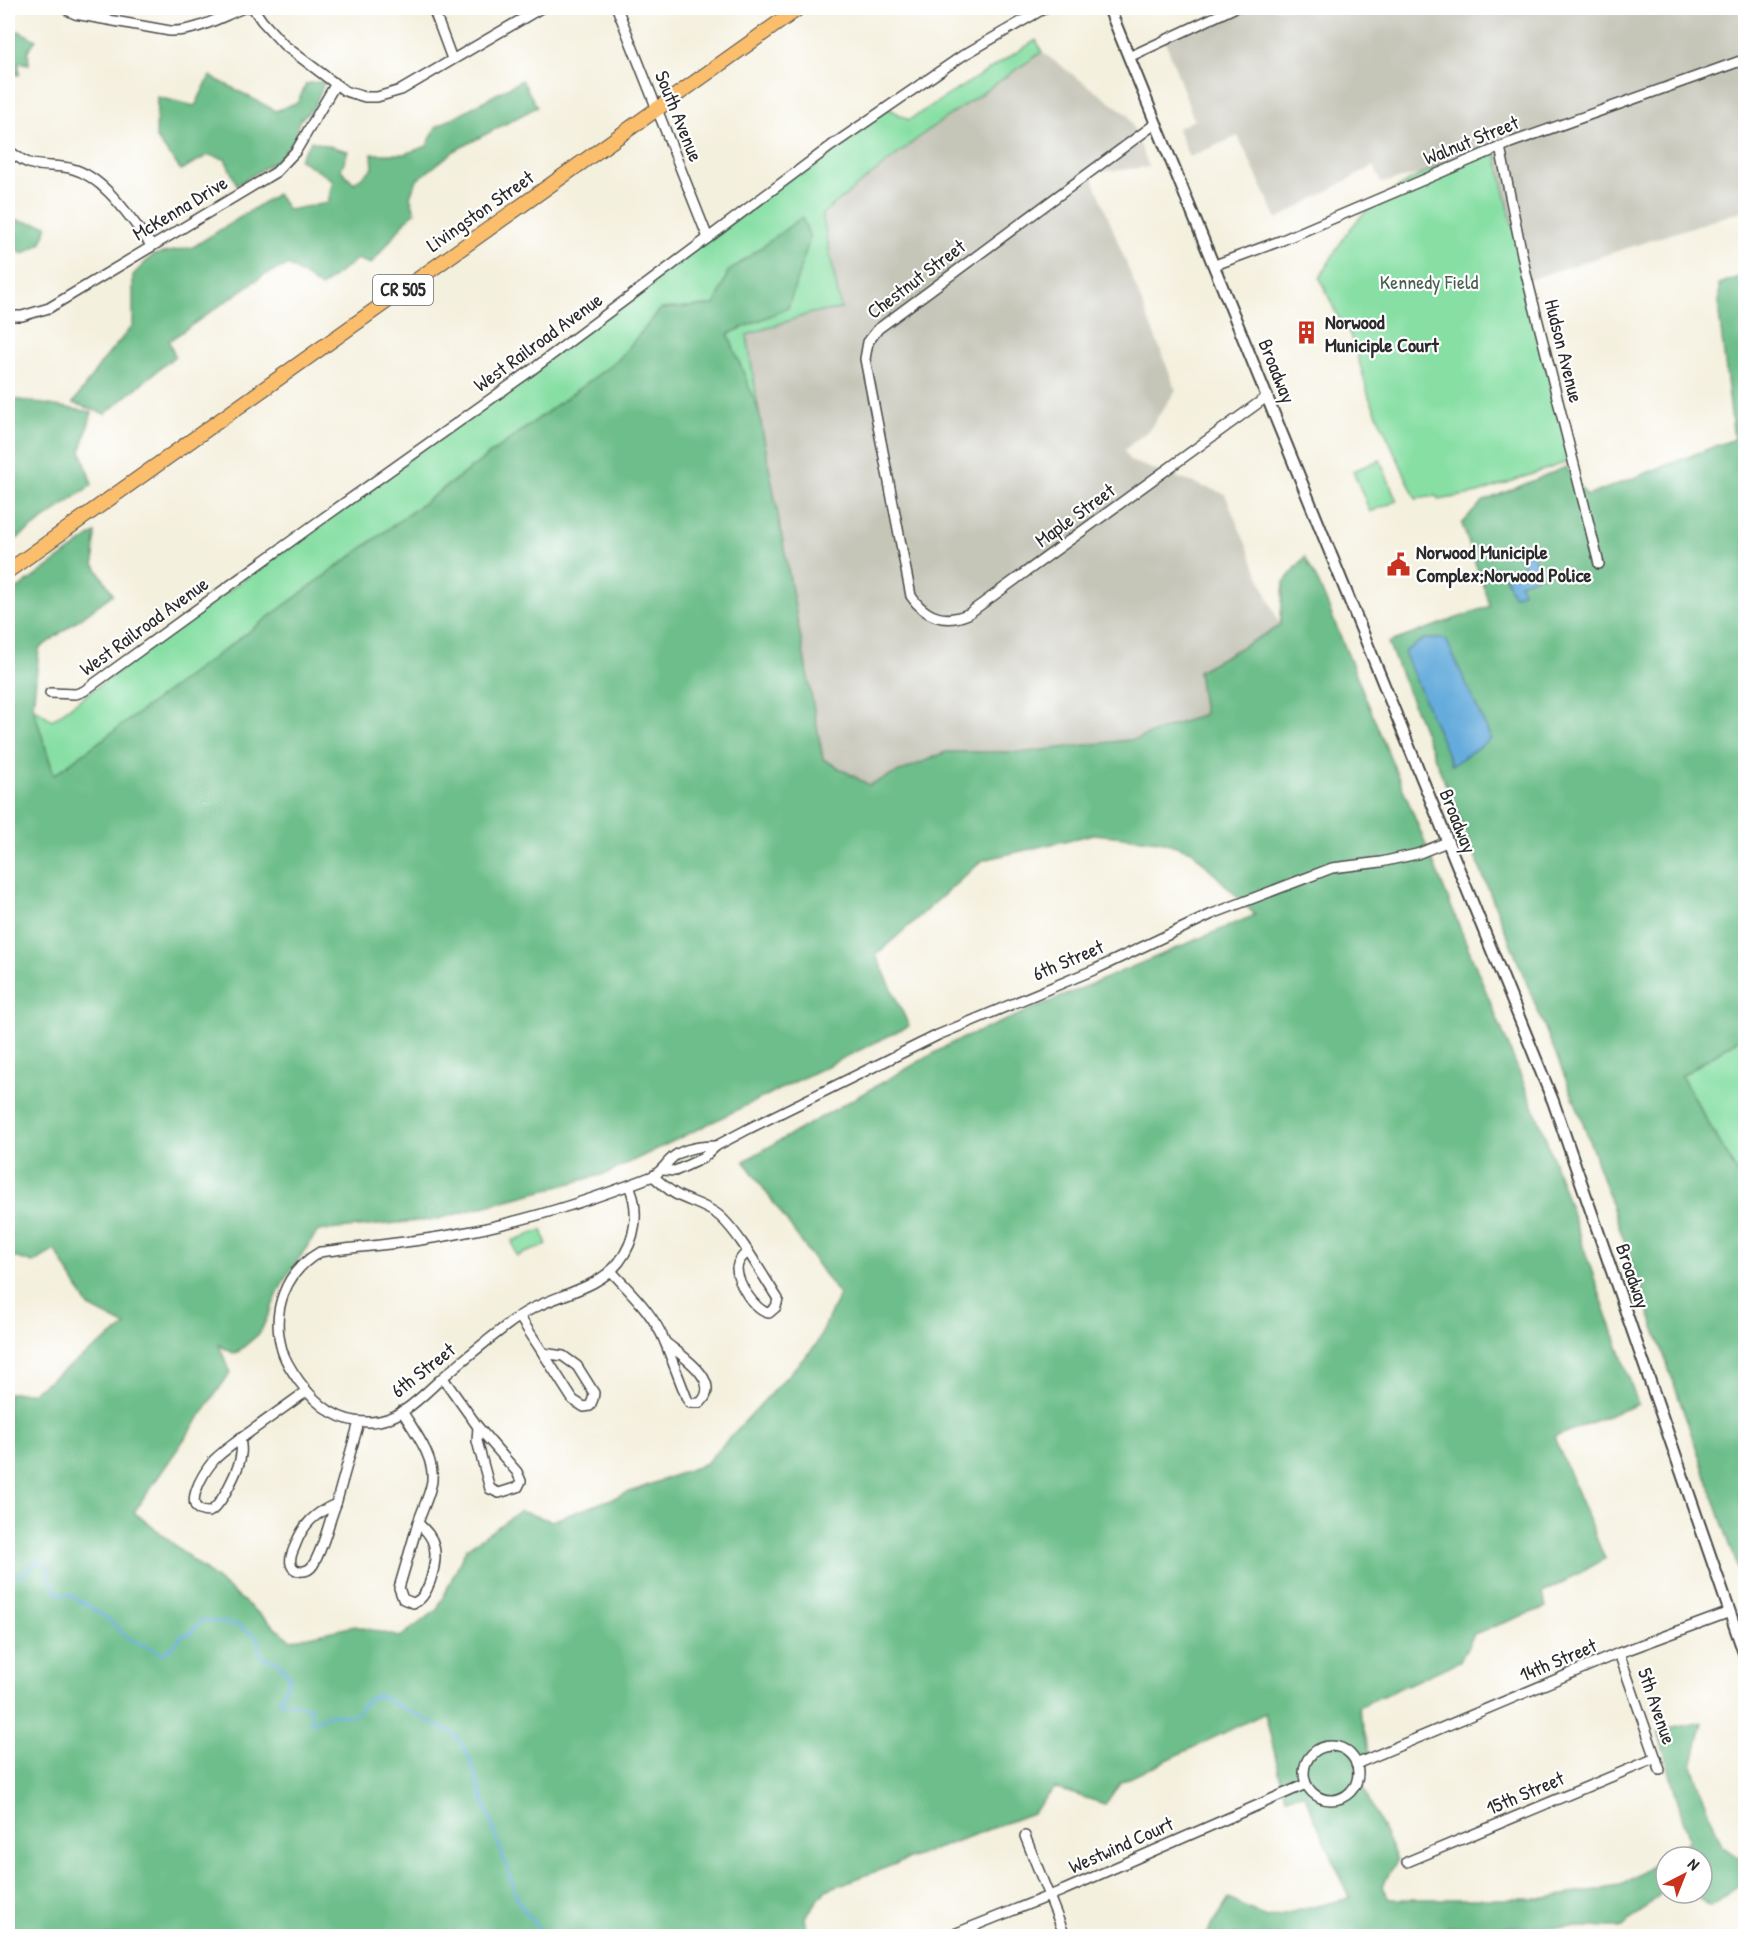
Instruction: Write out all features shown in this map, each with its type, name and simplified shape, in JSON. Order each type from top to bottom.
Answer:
[{"type":"main road","name":"Livingston Street","points":[[8,571],[798,8]]},
{"type":"street","points":[[63,8],[75,14],[170,31],[192,29],[244,8]]},
{"type":"street","points":[[254,8],[276,37],[335,85],[345,92],[364,97],[389,95],[541,8]]},
{"type":"street","points":[[433,8],[452,59]]},
{"type":"street","name":"South Avenue","points":[[617,8],[708,238]]},
{"type":"street","name":"West Railroad Avenue","points":[[50,693],[76,694],[84,691],[533,369],[823,152],[962,56],[1046,8]]},
{"type":"street","name":"Broadway","points":[[1109,8],[1553,1101],[1746,1659]]},
{"type":"street","points":[[1129,57],[1234,8]]},
{"type":"street","name":"Walnut Street","points":[[1215,265],[1280,241],[1500,147],[1746,59]]},
{"type":"street","name":"McKenna Drive","points":[[8,316],[22,316],[49,308],[276,172],[296,151],[335,85]]},
{"type":"street","name":"Chestnut Street","points":[[908,582],[865,358],[868,342],[878,329],[1155,124]]},
{"type":"street","name":"Hudson Avenue","points":[[1500,147],[1526,274],[1599,564]]},
{"type":"street","points":[[8,150],[31,164],[74,169],[91,179],[111,195],[152,246]]},
{"type":"street","name":"Maple Street","points":[[908,582],[916,604],[932,616],[950,619],[968,614],[1268,396]]},
{"type":"street","name":"6th Street","points":[[629,1185],[634,1196],[636,1223],[628,1248],[610,1271],[589,1286],[540,1305],[519,1316],[421,1398],[402,1411],[381,1421],[359,1422],[329,1412],[307,1391],[287,1363],[282,1351],[278,1312],[284,1290],[291,1278],[314,1256],[328,1251],[428,1239],[516,1221],[573,1206],[629,1185],[653,1176],[663,1170],[675,1171],[703,1158],[716,1146],[938,1035],[1096,969],[1212,914],[1332,868],[1381,862],[1417,854],[1447,842]]},
{"type":"street","points":[[653,1176],[677,1195],[715,1212],[731,1229],[747,1252],[778,1299],[776,1307],[769,1313],[763,1312],[755,1305],[738,1276],[739,1262],[747,1252]]},
{"type":"street","points":[[610,1271],[650,1314],[665,1342],[687,1400],[695,1404],[700,1402],[704,1399],[707,1387],[701,1372],[665,1342]]},
{"type":"street","points":[[519,1316],[573,1400],[584,1407],[590,1406],[594,1393],[577,1366],[563,1356],[543,1353]]},
{"type":"street","points":[[443,1378],[478,1427],[517,1472],[521,1481],[518,1487],[499,1493],[490,1489],[477,1441],[478,1427]]},
{"type":"street","points":[[240,1439],[239,1464],[219,1505],[209,1512],[200,1510],[195,1506],[194,1495],[210,1465],[222,1452],[240,1439],[307,1391]]},
{"type":"street","points":[[402,1411],[425,1451],[432,1470],[431,1487],[418,1523],[399,1588],[403,1599],[413,1603],[423,1599],[426,1594],[435,1562],[434,1544],[431,1537],[418,1523]]},
{"type":"street","points":[[336,1504],[315,1515],[301,1531],[290,1559],[293,1568],[298,1571],[308,1571],[323,1543],[336,1504],[359,1422]]},
{"type":"street","name":"14th Street","points":[[1356,1764],[1619,1653],[1730,1612]]},
{"type":"street","name":"5th Avenue","points":[[1619,1653],[1660,1770]]},
{"type":"street","points":[[1338,1746],[1346,1750],[1356,1764],[1358,1773],[1352,1790],[1345,1796],[1327,1800],[1318,1797],[1306,1784],[1304,1766],[1313,1752],[1321,1747],[1338,1746]]},
{"type":"street","name":"15th Street","points":[[1407,1862],[1656,1758]]},
{"type":"street","name":"Westwind Court","points":[[949,1936],[1049,1896],[1306,1784]]},
{"type":"street","points":[[1025,1836],[1065,1936]]},
{"type":"shaded area","points":[[1231,8],[1745,8],[1745,210],[1525,281],[1494,145],[1423,174],[1381,183],[1374,166],[1277,219],[1238,136],[1189,157],[1177,128],[1194,120],[1165,40]]},
{"type":"shaded area","points":[[1042,52],[1128,115],[1149,167],[1091,173],[1176,390],[1149,430],[1124,450],[1130,461],[1225,494],[1280,626],[1198,671],[1204,713],[1137,739],[1026,752],[946,752],[869,785],[823,759],[747,335],[812,313],[840,309],[822,214],[931,128]]},
{"type":"green space","points":[[19,31],[36,40],[28,50],[29,64],[19,62],[19,75],[8,73],[8,36]]},
{"type":"green space","points":[[1036,40],[1042,52],[931,128],[822,214],[841,309],[812,313],[747,335],[759,412],[728,334],[788,308],[728,272],[715,305],[661,309],[618,360],[54,775],[33,707],[52,720],[865,123],[888,108],[909,120]]},
{"type":"green space","points":[[210,76],[276,111],[298,102],[306,84],[325,81],[314,107],[299,121],[295,138],[277,160],[237,185],[225,159],[208,155],[181,170],[156,138],[157,97],[195,106]]},
{"type":"green space","points":[[522,80],[537,107],[454,151],[417,180],[410,196],[415,212],[371,264],[357,259],[321,287],[288,265],[264,275],[169,341],[175,356],[105,414],[73,403],[102,362],[133,325],[133,275],[153,255],[193,247],[277,194],[288,210],[328,203],[333,180],[299,159],[311,141],[348,151],[341,170],[354,183],[373,168],[372,154],[404,154],[427,146],[436,127]]},
{"type":"green space","name":"Kennedy Field","points":[[1494,144],[1570,461],[1478,493],[1439,500],[1436,496],[1416,499],[1369,397],[1347,327],[1339,319],[1320,278],[1353,225],[1382,199],[1428,171]]},
{"type":"green space","points":[[802,217],[810,238],[788,308],[728,334],[759,412],[823,759],[869,785],[946,752],[1026,752],[1137,739],[1204,714],[1198,671],[1280,626],[1284,582],[1305,557],[1319,584],[1542,1128],[1638,1404],[1554,1437],[1605,1559],[1543,1593],[1546,1607],[1474,1634],[1460,1661],[1358,1707],[1372,1760],[1355,1770],[1397,1860],[1382,1887],[1389,1899],[1539,1899],[1621,1886],[1654,1864],[1654,1900],[1623,1927],[1446,1927],[1446,1936],[1205,1936],[1229,1899],[1267,1918],[1350,1898],[1304,1794],[1285,1797],[1265,1713],[1121,1782],[1105,1804],[1055,1788],[1032,1813],[826,1890],[805,1917],[808,1936],[8,1936],[8,1393],[31,1393],[126,1326],[89,1307],[55,1250],[33,1263],[8,1255],[8,596],[95,533],[94,564],[113,594],[39,649],[33,707],[54,775],[618,360],[661,309],[715,305],[728,272]],"holes":[[[1094,834],[1160,841],[1192,851],[1255,915],[952,1043],[744,1161],[839,1295],[816,1345],[705,1464],[552,1521],[520,1511],[466,1549],[437,1610],[400,1637],[355,1626],[291,1640],[134,1512],[230,1373],[219,1345],[235,1354],[260,1333],[284,1280],[318,1231],[438,1219],[608,1173],[909,1026],[876,955],[983,860]]]},
{"type":"green space","points":[[8,219],[47,225],[42,243],[23,254],[8,247]]},
{"type":"green space","points":[[1745,275],[1745,1035],[1681,1076],[1745,1186],[1745,1588],[1580,1114],[1388,643],[1490,606],[1462,524],[1482,502],[1566,467],[1587,496],[1734,439],[1719,313],[1719,284]]},
{"type":"green space","points":[[8,398],[92,412],[81,450],[92,485],[8,545]]},
{"type":"green space","points":[[1380,460],[1397,501],[1370,512],[1353,471]]},
{"type":"green space","points":[[1745,1035],[1745,1186],[1681,1076]]},
{"type":"green space","points":[[542,1230],[547,1245],[517,1256],[512,1241]]},
{"type":"green space","points":[[1703,1722],[1692,1766],[1722,1846],[1739,1858],[1745,1857],[1745,1880],[1714,1904],[1714,1845],[1683,1845],[1689,1841],[1658,1731]]},
{"type":"water","points":[[1532,552],[1541,575],[1520,583],[1523,592],[1513,596],[1505,576],[1524,568],[1520,557]]},
{"type":"water","points":[[1424,639],[1446,639],[1491,739],[1452,765],[1404,652]]},
{"type":"waterway","points":[[8,1574],[24,1575],[34,1562],[47,1566],[50,1580],[59,1594],[71,1595],[107,1618],[127,1638],[163,1654],[175,1645],[182,1635],[190,1634],[201,1620],[238,1625],[259,1639],[258,1646],[262,1658],[277,1661],[290,1677],[279,1701],[310,1707],[312,1723],[331,1714],[353,1716],[369,1699],[377,1695],[455,1734],[468,1755],[519,1903],[544,1936]]},
{"type":"place","name":"Norwood Municiple Court","points":[[1307,333]]},
{"type":"place","name":"Norwood Municiple Complex;Norwood Police","points":[[1398,564]]}]
